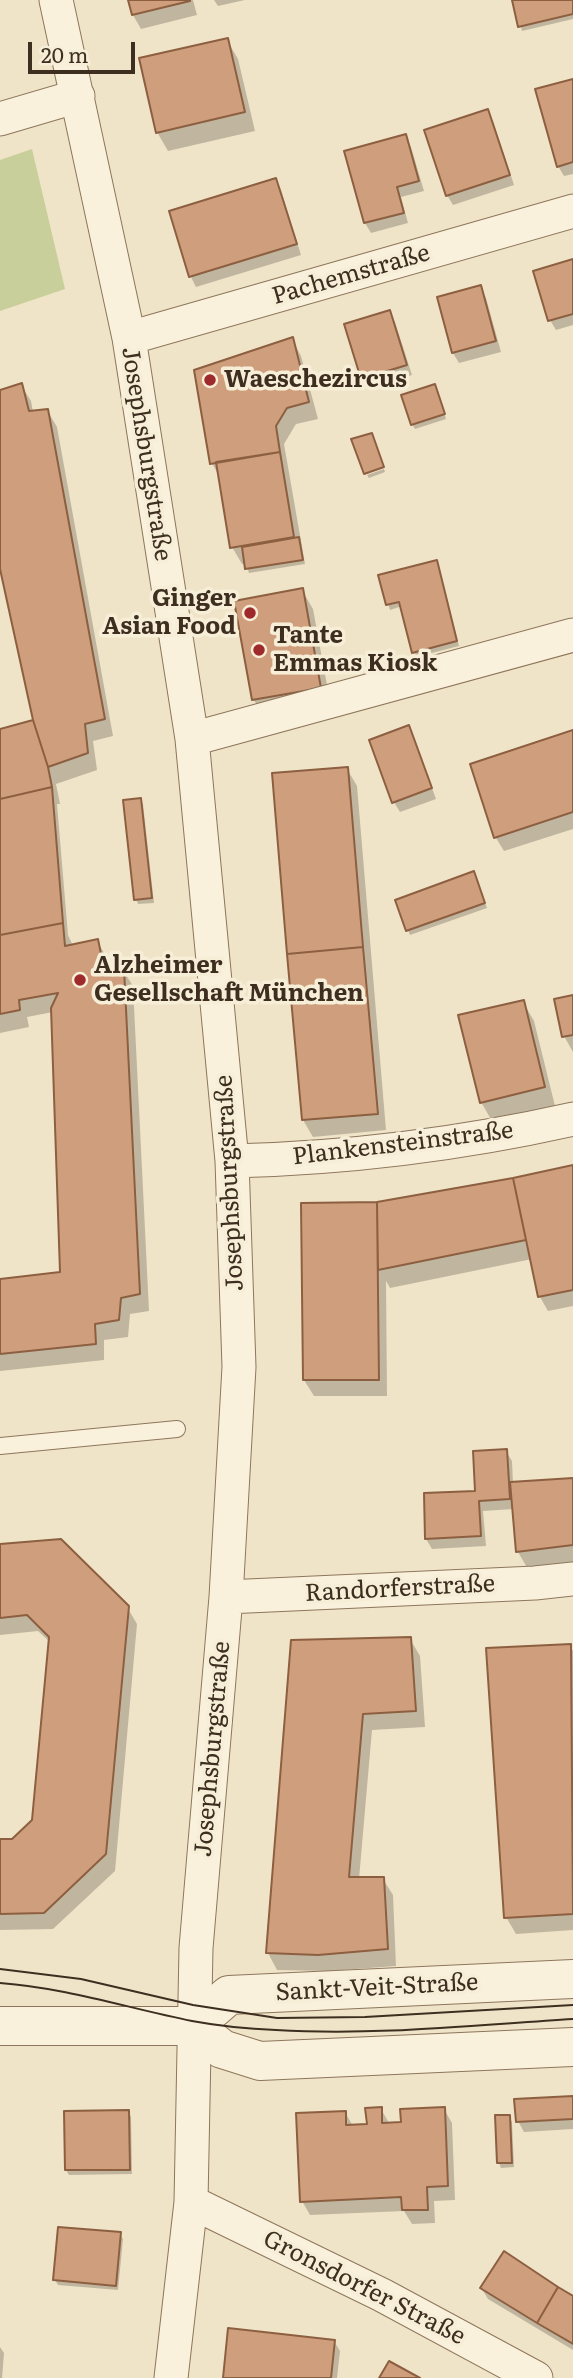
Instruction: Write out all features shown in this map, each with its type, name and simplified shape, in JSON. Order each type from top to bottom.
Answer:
[{"type":"street","name":"Josephsburgstraße","points":[[56,0],[129,338],[192,739],[232,1161],[239,1367],[226,1597],[195,1948],[191,2202],[171,2378]]},
{"type":"street","points":[[0,119],[78,96]]},
{"type":"street","name":"Pachemstraße","points":[[129,338],[573,211]]},
{"type":"street","points":[[192,739],[573,635]]},
{"type":"street","name":"Plankensteinstraße","points":[[232,1161],[404,1148],[523,1130],[573,1119]]},
{"type":"street","name":"Randorferstraße","points":[[226,1597],[573,1579]]},
{"type":"street","name":"Sankt-Veit-Straße","points":[[192,2026],[229,1995],[573,1979]]},
{"type":"street","points":[[0,2026],[192,2026],[222,2049],[260,2061],[573,2047]]},
{"type":"street","name":"Gronsdorfer Straße","points":[[191,2202],[383,2295],[536,2378]]},
{"type":"lane","points":[[0,1446],[177,1429]]},
{"type":"green space","points":[[32,149],[65,289],[0,311],[0,160]]},
{"type":"building","points":[[128,0],[190,0],[190,1],[132,15]]},
{"type":"building","points":[[512,0],[573,0],[573,14],[518,27]]},
{"type":"building","points":[[228,38],[245,112],[156,133],[139,58]]},
{"type":"building","points":[[573,79],[573,162],[557,167],[535,89]]},
{"type":"building","points":[[488,109],[510,175],[446,196],[424,130]]},
{"type":"building","points":[[406,134],[419,181],[397,187],[404,213],[364,223],[344,151]]},
{"type":"building","points":[[276,178],[297,244],[189,277],[169,211]]},
{"type":"building","points":[[573,259],[573,314],[548,321],[533,271]]},
{"type":"building","points":[[481,285],[496,341],[452,353],[437,297]]},
{"type":"building","points":[[390,310],[407,365],[361,379],[344,324]]},
{"type":"building","points":[[293,337],[309,402],[287,408],[276,426],[280,452],[210,464],[194,370]]},
{"type":"building","points":[[22,383],[29,411],[48,409],[105,719],[85,724],[88,753],[48,767],[33,720],[0,569],[0,390]]},
{"type":"building","points":[[435,384],[445,414],[411,425],[401,395]]},
{"type":"building","points":[[372,433],[384,467],[364,474],[351,439]]},
{"type":"building","points":[[280,452],[294,537],[230,548],[216,462]]},
{"type":"building","points":[[299,537],[303,560],[245,569],[242,547]]},
{"type":"building","points":[[437,560],[457,641],[412,653],[399,602],[386,605],[378,575]]},
{"type":"building","points":[[303,588],[321,688],[252,700],[234,601]]},
{"type":"building","points":[[33,720],[52,787],[0,799],[0,729]]},
{"type":"building","points":[[409,725],[432,788],[392,803],[369,740]]},
{"type":"building","points":[[573,730],[573,812],[494,838],[470,764]]},
{"type":"building","points":[[348,767],[363,947],[287,954],[272,773]]},
{"type":"building","points":[[52,787],[63,923],[0,935],[0,799]]},
{"type":"building","points":[[141,798],[152,898],[134,900],[123,800]]},
{"type":"building","points":[[474,871],[485,903],[406,931],[395,900]]},
{"type":"building","points":[[63,923],[65,946],[98,939],[104,969],[124,968],[140,1294],[121,1298],[119,1320],[95,1324],[96,1344],[0,1354],[0,1279],[60,1272],[51,1008],[58,993],[19,1000],[20,1010],[0,1014],[0,935]]},
{"type":"building","points":[[363,947],[378,1114],[302,1120],[287,954]]},
{"type":"building","points":[[573,995],[573,1035],[562,1037],[554,999]]},
{"type":"building","points":[[524,1000],[545,1087],[480,1103],[458,1015]]},
{"type":"building","points":[[573,1165],[573,1290],[538,1297],[513,1178]]},
{"type":"building","points":[[513,1178],[526,1240],[378,1270],[377,1202]]},
{"type":"building","points":[[377,1202],[379,1380],[303,1380],[301,1203]]},
{"type":"building","points":[[507,1449],[510,1499],[479,1501],[481,1536],[425,1539],[424,1493],[475,1491],[473,1451]]},
{"type":"building","points":[[573,1478],[573,1545],[516,1552],[510,1482]]},
{"type":"building","points":[[61,1539],[129,1606],[106,1854],[44,1913],[0,1914],[0,1839],[12,1839],[32,1820],[49,1637],[27,1615],[0,1618],[0,1544]]},
{"type":"building","points":[[411,1637],[416,1711],[363,1714],[349,1877],[384,1877],[388,1949],[318,1955],[266,1953],[291,1640]]},
{"type":"building","points":[[571,1644],[573,1914],[504,1918],[486,1648]]},
{"type":"building","points":[[573,2096],[573,2119],[516,2122],[514,2099]]},
{"type":"building","points":[[382,2107],[382,2123],[401,2122],[400,2109],[445,2107],[448,2186],[427,2187],[428,2210],[402,2210],[401,2197],[300,2202],[296,2113],[346,2111],[346,2125],[367,2124],[365,2108]]},
{"type":"building","points":[[129,2110],[130,2170],[65,2170],[64,2111]]},
{"type":"building","points":[[495,2115],[510,2115],[512,2163],[497,2163]]},
{"type":"building","points":[[58,2227],[121,2232],[116,2286],[53,2280]]},
{"type":"building","points":[[504,2251],[558,2287],[537,2323],[480,2288]]},
{"type":"building","points":[[558,2287],[573,2296],[573,2344],[537,2323]]},
{"type":"building","points":[[228,2328],[335,2340],[331,2378],[223,2378]]},
{"type":"building","points":[[389,2361],[420,2378],[379,2378]]},
{"type":"tram line","points":[[0,1969],[81,1979],[193,2005],[277,2018],[365,2017],[573,2005]]},
{"type":"tram line","points":[[0,1983],[73,1994],[192,2021],[255,2029],[388,2031],[573,2019]]},
{"type":"place","name":"Waeschezircus","points":[[210,380]]},
{"type":"place","name":"Ginger Asian Food","points":[[250,613]]},
{"type":"place","name":"Tante Emmas Kiosk","points":[[259,650]]},
{"type":"place","name":"Alzheimer Gesellschaft München","points":[[80,980]]}]
